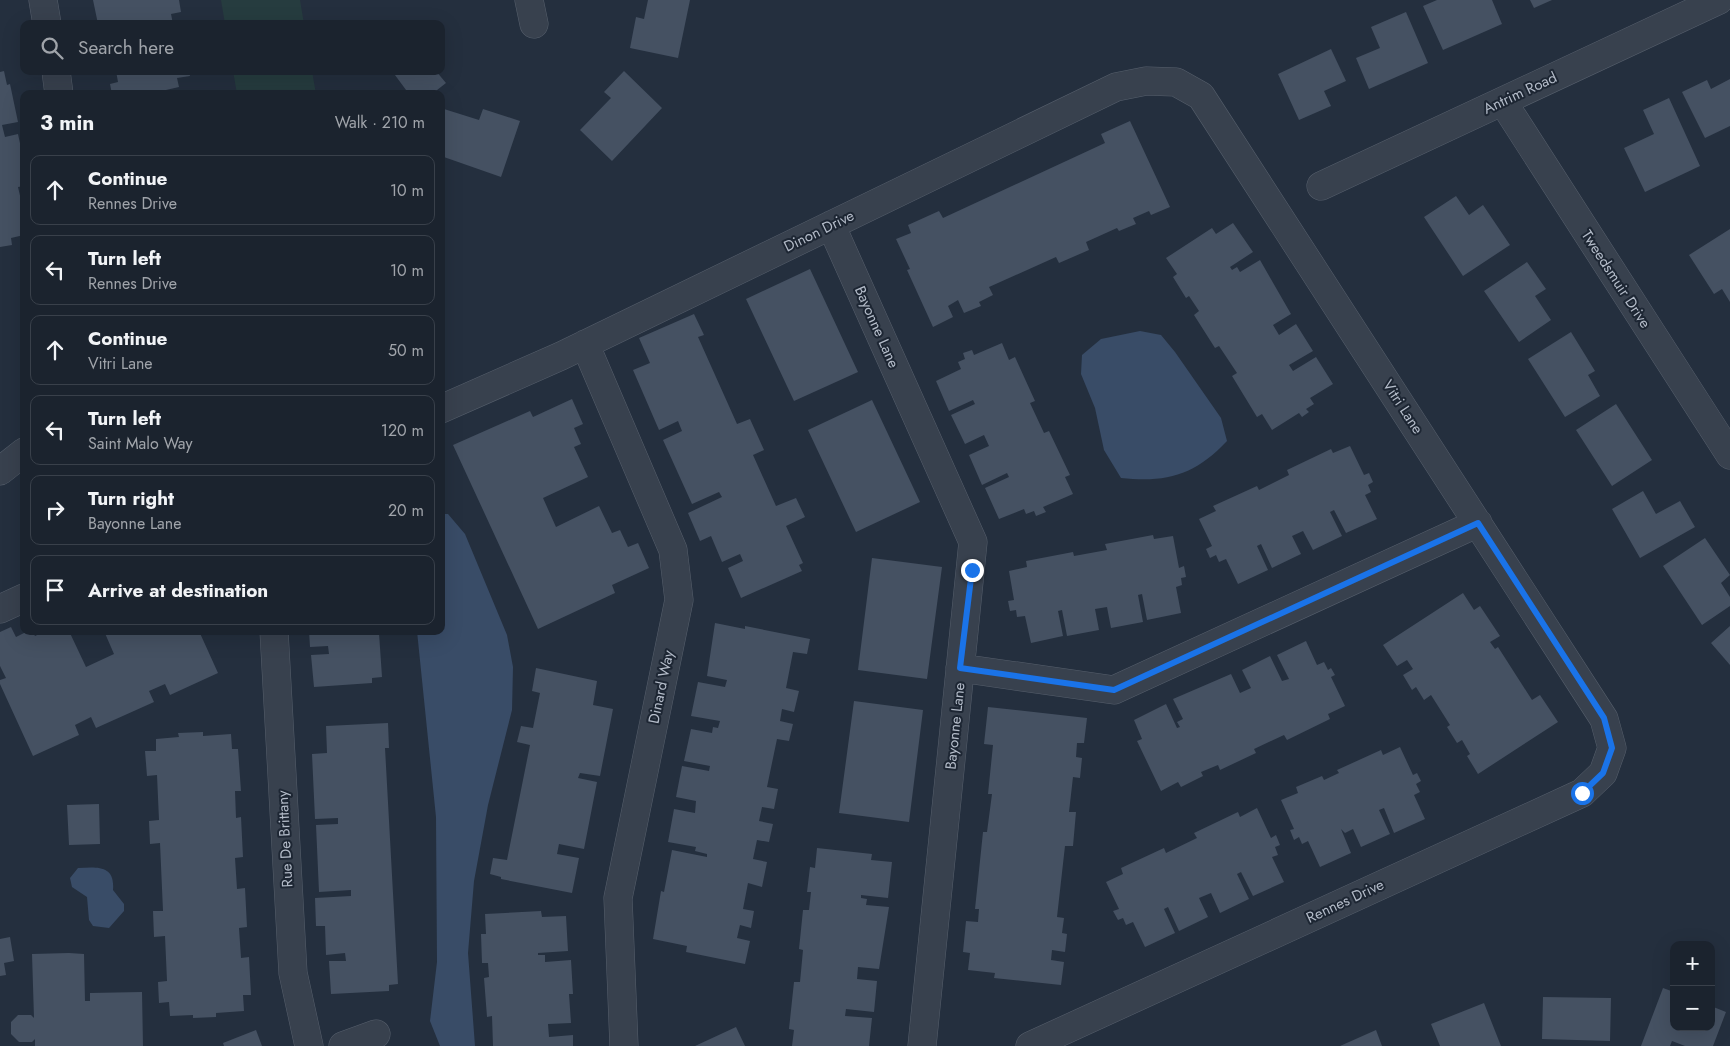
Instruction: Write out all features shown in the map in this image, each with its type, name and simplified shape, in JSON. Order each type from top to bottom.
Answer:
[{"type":"street","points":[[42,0],[46,20]]},
{"type":"street","name":"Antrim Road","points":[[1321,186],[1719,0]]},
{"type":"street","points":[[57,75],[58,90]]},
{"type":"street","name":"Dinon Drive","points":[[445,407],[585,344],[1116,88],[1146,82],[1176,82],[1201,96]]},
{"type":"street","name":"Vitri Lane","points":[[1201,96],[1604,718]]},
{"type":"street","name":"Tweedsmuir Drive","points":[[1503,102],[1730,455]]},
{"type":"street","name":"Bayonne Lane","points":[[831,225],[973,542],[922,1046]]},
{"type":"street","name":"Dinard Way","points":[[585,344],[673,550],[679,600],[618,898],[624,1046]]},
{"type":"street","points":[[0,471],[20,455]]},
{"type":"street","points":[[960,668],[1114,690],[1478,523]]},
{"type":"street","points":[[0,609],[20,600]]},
{"type":"street","name":"Rue De Brittany","points":[[274,635],[292,973],[309,1046]]},
{"type":"street","name":"Rennes Drive","points":[[1030,1046],[1582,793],[1603,773],[1612,748],[1604,718]]},
{"type":"street","points":[[343,1046],[376,1034]]},
{"type":"green space","points":[[221,0],[300,0],[303,20],[224,20]]},
{"type":"green space","points":[[234,75],[313,75],[315,90],[236,90]]},
{"type":"water","points":[[1140,331],[1161,335],[1175,352],[1221,418],[1227,441],[1215,453],[1192,469],[1179,474],[1152,479],[1121,478],[1104,450],[1095,408],[1081,374],[1082,355],[1101,339]]},
{"type":"water","points":[[445,514],[448,514],[465,534],[507,635],[513,667],[512,710],[488,805],[474,881],[468,953],[475,1046],[440,1046],[430,1021],[437,962],[436,817],[417,635],[445,635]]},
{"type":"water","points":[[78,868],[104,869],[111,876],[113,890],[124,904],[124,911],[109,928],[93,926],[89,920],[87,897],[72,887],[70,878]]},
{"type":"building","points":[[93,0],[179,0],[181,12],[171,14],[172,20],[97,20]]},
{"type":"building","points":[[648,0],[690,0],[678,58],[630,48],[636,17],[644,19]]},
{"type":"building","points":[[1437,0],[1492,0],[1502,24],[1443,50],[1423,6]]},
{"type":"building","points":[[1530,0],[1552,0],[1534,8]]},
{"type":"building","points":[[1406,12],[1428,63],[1369,89],[1356,58],[1380,48],[1371,27]]},
{"type":"building","points":[[1331,49],[1346,81],[1324,91],[1331,106],[1299,120],[1278,74]]},
{"type":"building","points":[[4,71],[7,85],[10,84],[18,122],[2,125],[5,137],[18,134],[20,143],[20,187],[18,187],[20,196],[20,236],[11,238],[12,245],[0,247],[0,72]]},
{"type":"building","points":[[624,71],[662,108],[612,161],[580,130],[611,98],[604,92]]},
{"type":"building","points":[[117,75],[190,76],[177,78],[179,87],[166,90],[111,90],[110,84],[118,82]]},
{"type":"building","points":[[395,75],[439,75],[446,83],[437,90],[406,90]]},
{"type":"building","points":[[1730,79],[1730,126],[1705,138],[1682,92],[1707,80],[1711,89]]},
{"type":"building","points":[[1669,98],[1700,166],[1645,192],[1624,148],[1654,134],[1643,110]]},
{"type":"building","points":[[445,109],[479,120],[483,109],[520,121],[501,177],[445,157]]},
{"type":"building","points":[[1130,121],[1170,207],[1151,215],[1149,211],[1133,218],[1136,224],[1119,231],[1117,228],[1086,242],[1089,250],[1059,263],[1056,257],[989,287],[993,295],[979,302],[981,306],[964,313],[958,300],[948,306],[953,317],[933,327],[907,270],[910,269],[896,239],[911,233],[908,225],[939,211],[943,218],[1105,143],[1101,134]]},
{"type":"building","points":[[1456,196],[1469,215],[1483,205],[1510,245],[1463,276],[1424,217]]},
{"type":"building","points":[[1233,223],[1253,252],[1230,267],[1232,270],[1237,267],[1240,272],[1260,260],[1291,314],[1273,325],[1279,335],[1296,324],[1313,351],[1289,365],[1293,371],[1316,357],[1333,384],[1310,398],[1314,404],[1306,409],[1309,412],[1302,417],[1299,413],[1272,430],[1262,414],[1257,417],[1232,376],[1237,373],[1219,346],[1215,348],[1194,315],[1199,311],[1189,296],[1186,298],[1173,277],[1177,274],[1166,258],[1212,228],[1216,234]]},
{"type":"building","points":[[1730,229],[1730,302],[1722,289],[1714,294],[1689,255]]},
{"type":"building","points":[[1527,262],[1546,289],[1535,296],[1551,320],[1519,342],[1484,291]]},
{"type":"building","points":[[810,269],[858,372],[794,401],[746,299]]},
{"type":"building","points":[[694,314],[704,335],[698,337],[737,424],[750,419],[764,450],[753,455],[776,506],[796,498],[805,517],[786,526],[803,563],[799,565],[802,571],[741,598],[728,568],[743,561],[740,554],[722,562],[711,536],[700,541],[688,513],[722,497],[719,492],[692,504],[663,440],[682,431],[678,421],[659,430],[633,370],[650,363],[639,338]]},
{"type":"building","points":[[1571,332],[1595,371],[1588,375],[1600,396],[1565,417],[1528,359]]},
{"type":"building","points":[[1002,343],[1009,360],[1015,357],[1035,401],[1030,403],[1044,433],[1049,431],[1070,475],[1065,477],[1073,494],[1043,507],[1046,512],[1036,516],[1034,511],[1026,514],[1024,509],[999,519],[985,488],[1009,477],[1007,473],[982,485],[969,455],[989,446],[984,435],[965,444],[951,415],[975,404],[973,400],[949,411],[936,381],[961,369],[958,362],[965,359],[963,353],[972,350],[974,355]]},
{"type":"building","points":[[572,399],[583,424],[574,428],[581,444],[574,447],[588,477],[543,498],[556,527],[599,506],[612,533],[620,530],[628,547],[638,543],[649,568],[612,585],[615,593],[538,629],[453,445],[530,411],[533,417]]},
{"type":"building","points":[[872,400],[920,502],[856,532],[808,430]]},
{"type":"building","points":[[1616,404],[1652,460],[1612,486],[1576,430]]},
{"type":"building","points":[[1350,446],[1364,475],[1369,473],[1373,482],[1368,485],[1371,492],[1365,495],[1377,519],[1346,533],[1334,510],[1330,512],[1342,536],[1313,550],[1303,531],[1292,536],[1301,554],[1272,568],[1261,544],[1257,546],[1268,570],[1238,584],[1226,559],[1219,562],[1216,555],[1210,558],[1206,549],[1212,546],[1199,519],[1216,511],[1213,506],[1257,486],[1259,490],[1289,475],[1287,470],[1331,449],[1333,453]]},
{"type":"building","points":[[1643,491],[1656,514],[1680,501],[1695,527],[1640,558],[1612,509]]},
{"type":"building","points":[[1153,535],[1154,539],[1173,536],[1179,568],[1184,566],[1186,577],[1181,578],[1182,585],[1176,587],[1181,613],[1147,620],[1142,594],[1138,595],[1143,622],[1111,628],[1107,607],[1095,609],[1099,630],[1067,636],[1062,610],[1058,611],[1063,636],[1031,643],[1025,616],[1017,617],[1016,610],[1010,611],[1008,601],[1014,600],[1009,571],[1027,567],[1026,561],[1073,552],[1074,556],[1107,550],[1105,544]]},
{"type":"building","points":[[1705,538],[1730,575],[1721,583],[1730,597],[1730,606],[1702,625],[1663,566]]},
{"type":"building","points":[[872,558],[942,567],[927,679],[858,670]]},
{"type":"building","points":[[1463,593],[1474,610],[1480,606],[1500,636],[1490,642],[1495,649],[1498,647],[1532,700],[1540,695],[1558,722],[1478,774],[1467,756],[1470,754],[1462,740],[1457,743],[1447,727],[1450,725],[1431,695],[1424,700],[1416,687],[1412,690],[1403,675],[1413,669],[1407,660],[1397,666],[1383,645]]},
{"type":"building","points":[[715,623],[745,629],[745,626],[810,639],[807,654],[793,652],[786,688],[799,691],[794,712],[782,709],[780,721],[793,724],[789,741],[777,739],[767,787],[778,789],[774,809],[762,807],[759,821],[773,824],[769,842],[757,840],[753,859],[767,862],[762,887],[748,883],[743,909],[754,911],[751,928],[740,925],[737,938],[750,941],[745,964],[686,952],[687,946],[653,939],[661,891],[664,892],[672,850],[707,857],[707,854],[695,851],[696,847],[668,842],[674,809],[695,813],[696,801],[676,797],[682,766],[709,771],[710,766],[684,761],[691,729],[712,733],[713,727],[718,728],[720,721],[691,716],[698,682],[725,687],[727,680],[707,676]]},
{"type":"building","points":[[1730,626],[1730,665],[1711,643]]},
{"type":"building","points":[[11,627],[16,637],[20,635],[71,635],[86,667],[114,654],[106,635],[201,635],[218,673],[170,695],[165,684],[149,691],[154,702],[96,728],[91,717],[75,725],[79,735],[33,756],[0,684],[0,680],[6,678],[0,666],[0,632]]},
{"type":"building","points":[[309,635],[379,635],[382,677],[372,678],[372,683],[314,687],[311,655],[329,654],[328,646],[310,647]]},
{"type":"building","points":[[1306,641],[1317,665],[1324,662],[1328,670],[1331,668],[1335,675],[1331,677],[1345,706],[1328,714],[1330,719],[1287,740],[1284,735],[1254,749],[1256,753],[1220,770],[1218,765],[1201,772],[1203,776],[1181,787],[1178,782],[1161,791],[1137,741],[1142,739],[1134,720],[1166,704],[1177,728],[1180,727],[1177,722],[1183,719],[1173,699],[1231,674],[1240,693],[1251,688],[1242,670],[1270,656],[1282,681],[1289,679],[1277,655]]},
{"type":"building","points":[[536,668],[597,681],[593,705],[613,709],[600,776],[580,773],[578,778],[597,782],[584,849],[559,844],[557,854],[579,858],[572,893],[501,879],[501,877],[490,874],[493,858],[507,860],[530,745],[517,742],[521,726],[533,728],[540,693],[532,691]]},
{"type":"building","points":[[854,701],[923,710],[909,822],[839,813]]},
{"type":"building","points":[[988,707],[1087,718],[1084,743],[1077,743],[1076,757],[1082,758],[1080,778],[1073,777],[1069,812],[1076,812],[1073,846],[1065,846],[1057,917],[1064,918],[1062,933],[1067,934],[1065,952],[1052,950],[1051,960],[1064,962],[1061,985],[994,978],[995,973],[968,970],[970,953],[963,952],[966,921],[978,922],[979,909],[975,909],[983,832],[987,832],[992,794],[988,794],[993,745],[984,744]]},
{"type":"building","points":[[388,723],[389,748],[385,748],[398,984],[389,985],[389,991],[331,994],[329,961],[346,961],[345,953],[326,955],[325,926],[316,926],[315,898],[351,896],[351,890],[319,892],[316,825],[338,824],[338,818],[315,819],[312,754],[327,753],[326,726]]},
{"type":"building","points":[[203,732],[203,736],[231,734],[232,749],[238,749],[241,791],[235,791],[236,818],[241,817],[243,857],[235,858],[237,889],[245,888],[247,927],[239,928],[241,958],[249,957],[251,995],[243,995],[244,1011],[216,1013],[216,1017],[193,1018],[193,1015],[170,1016],[169,1002],[159,1003],[158,982],[167,981],[165,936],[154,937],[153,911],[163,911],[160,843],[150,844],[149,821],[159,820],[157,775],[147,776],[145,751],[156,751],[156,739],[179,737],[178,733]]},
{"type":"building","points":[[1400,747],[1413,775],[1417,773],[1421,781],[1416,784],[1420,792],[1414,795],[1425,819],[1394,833],[1384,808],[1379,810],[1390,834],[1361,847],[1353,829],[1345,833],[1341,829],[1351,853],[1320,867],[1308,841],[1302,844],[1299,837],[1294,840],[1290,830],[1294,829],[1281,800],[1298,793],[1296,787],[1322,776],[1324,780],[1339,773],[1337,770],[1381,750],[1383,755]]},
{"type":"building","points":[[99,804],[100,844],[69,845],[67,805]]},
{"type":"building","points":[[1257,808],[1271,838],[1276,835],[1280,845],[1275,847],[1278,855],[1272,857],[1284,882],[1253,896],[1241,872],[1237,874],[1249,899],[1220,913],[1211,893],[1199,898],[1208,917],[1179,931],[1168,907],[1164,909],[1175,933],[1145,947],[1133,922],[1126,925],[1123,918],[1118,920],[1113,911],[1119,909],[1106,882],[1123,874],[1121,868],[1164,848],[1166,853],[1197,838],[1194,833],[1238,812],[1240,817]]},
{"type":"building","points":[[817,848],[872,854],[871,860],[892,862],[888,898],[861,895],[861,898],[867,899],[866,905],[889,907],[879,969],[858,967],[857,979],[877,981],[874,1012],[846,1009],[845,1016],[872,1018],[869,1046],[792,1046],[794,1030],[789,1029],[794,982],[800,982],[803,950],[799,949],[803,910],[809,910],[811,892],[807,892],[810,867],[815,868]]},
{"type":"building","points":[[541,911],[542,917],[566,916],[568,951],[538,953],[538,955],[545,955],[545,962],[571,960],[573,994],[569,994],[571,1023],[548,1024],[549,1037],[573,1035],[573,1046],[493,1046],[492,1016],[487,1017],[484,978],[489,977],[488,963],[482,963],[481,934],[486,934],[485,914]]},
{"type":"building","points":[[10,937],[14,961],[4,963],[6,975],[0,976],[0,939]]},
{"type":"building","points":[[32,954],[84,954],[85,1001],[90,1001],[90,993],[142,992],[143,1046],[35,1046],[35,1039],[32,1042],[19,1042],[11,1034],[11,1022],[18,1015],[31,1015],[34,1018]]},
{"type":"building","points":[[1663,988],[1670,991],[1670,1031],[1715,1031],[1715,1008],[1726,1012],[1713,1046],[1685,1046],[1672,1041],[1670,1046],[1641,1046]]},
{"type":"building","points":[[1543,997],[1611,998],[1610,1041],[1542,1039]]},
{"type":"building","points":[[1484,1003],[1501,1046],[1440,1046],[1431,1024]]},
{"type":"building","points":[[736,1027],[745,1046],[695,1046]]},
{"type":"building","points":[[256,1030],[262,1046],[224,1046],[223,1043]]},
{"type":"building","points":[[1376,1030],[1382,1046],[1340,1046]]},
{"type":"route","points":[[972,570],[960,668],[1114,690],[1478,523],[1604,718],[1612,748],[1603,773],[1582,793]]}]
